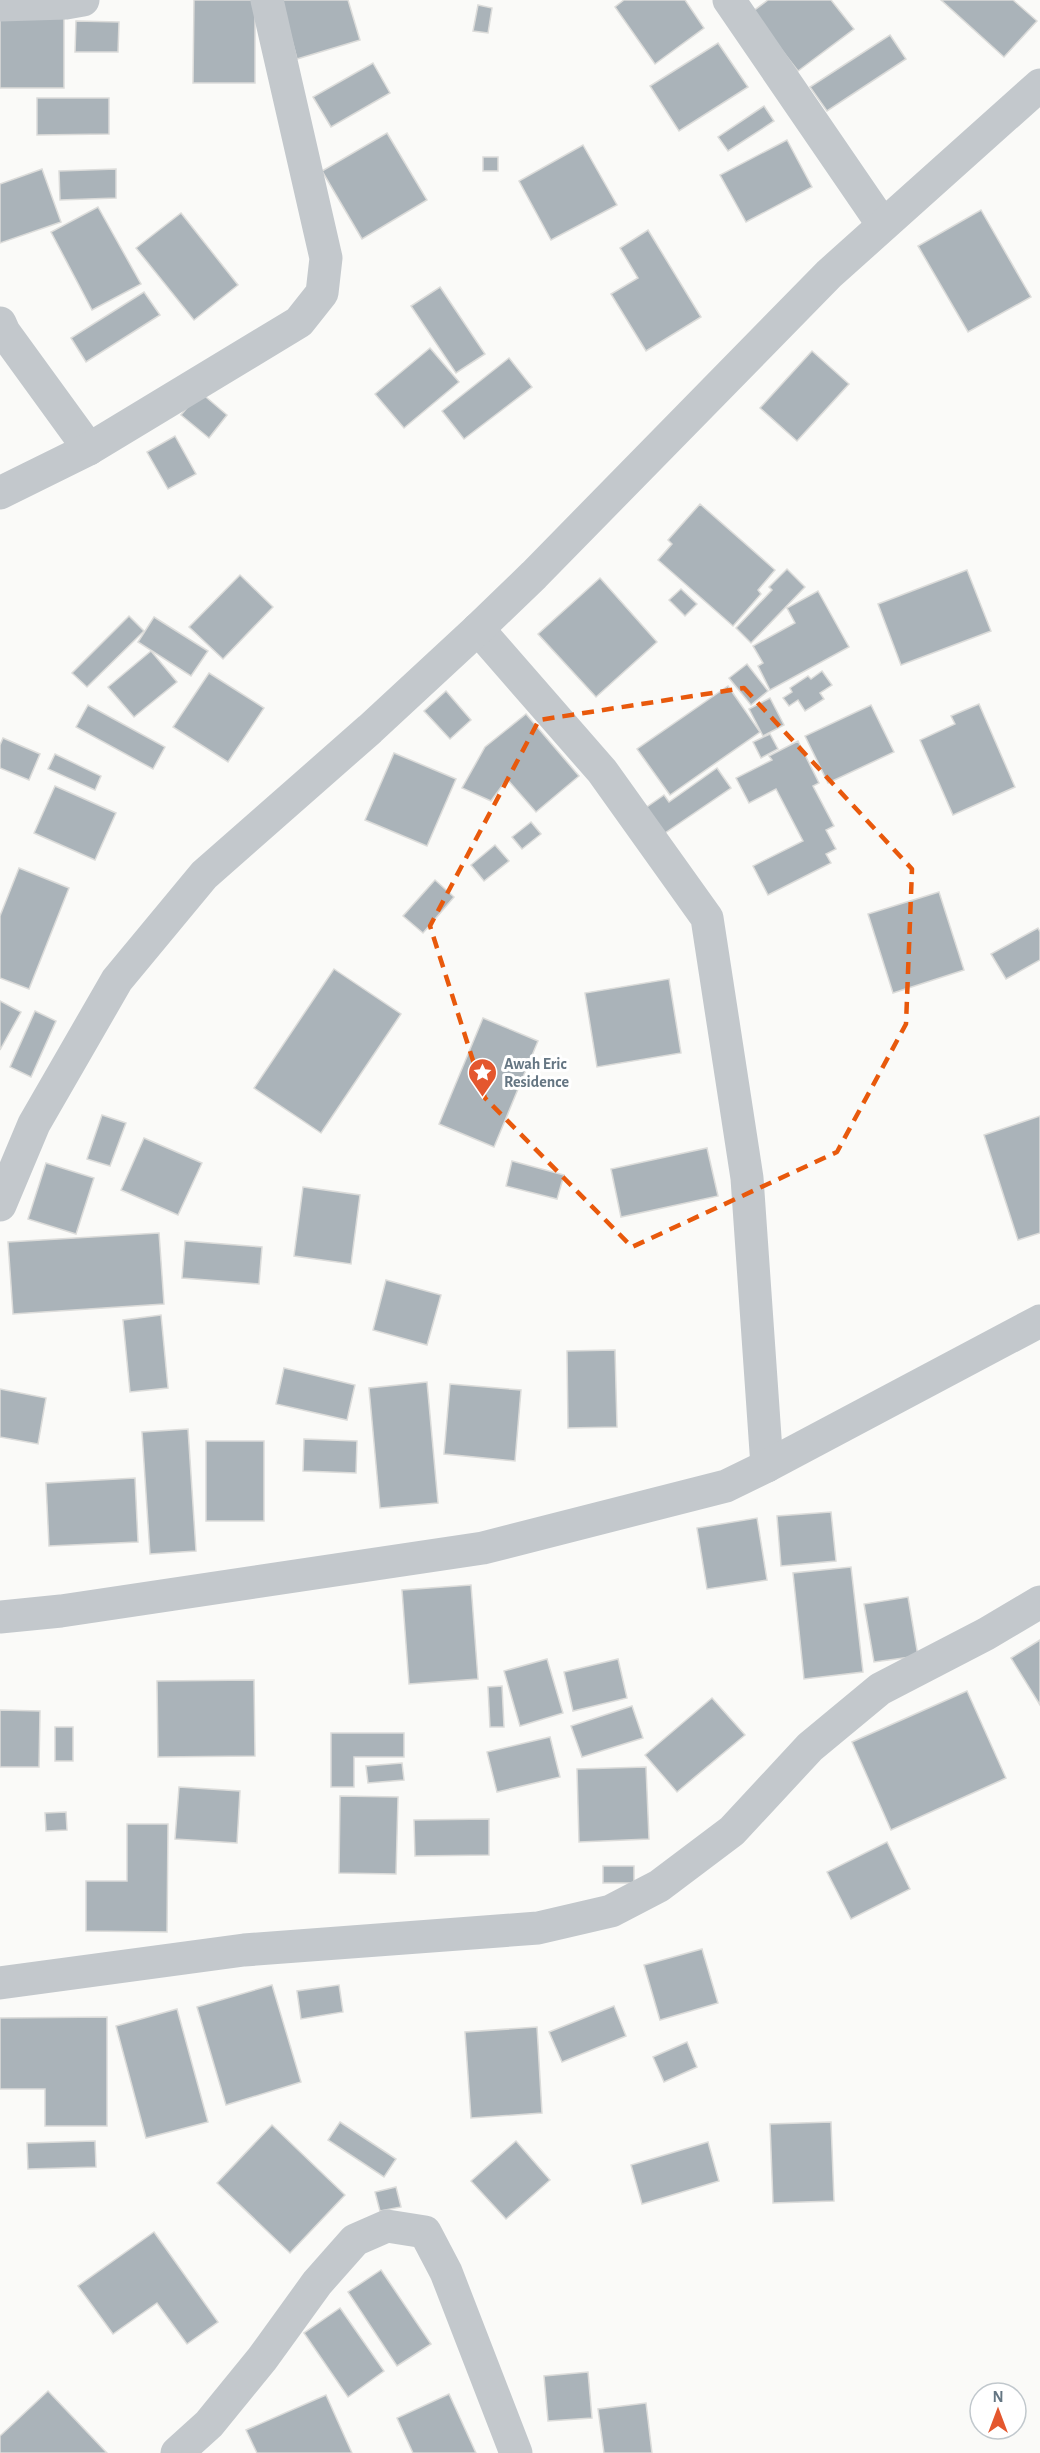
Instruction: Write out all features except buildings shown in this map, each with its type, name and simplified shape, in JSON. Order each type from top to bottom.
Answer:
[{"type":"street","points":[[0,5],[66,3],[83,0]]},
{"type":"street","points":[[0,493],[89,449],[299,322],[322,293],[326,258],[267,0]]},
{"type":"street","points":[[729,0],[883,225]]},
{"type":"street","points":[[0,1205],[34,1124],[117,980],[204,875],[370,729],[478,629],[534,575],[829,274],[1040,85]]},
{"type":"street","points":[[0,323],[4,332],[89,449]]},
{"type":"street","points":[[478,629],[602,771],[707,918],[747,1178],[767,1466]]},
{"type":"street","points":[[0,1617],[61,1611],[483,1548],[726,1486],[1040,1321]]},
{"type":"street","points":[[0,1983],[244,1950],[538,1928],[611,1911],[659,1886],[732,1831],[810,1747],[880,1689],[986,1634],[1040,1602]]},
{"type":"street","points":[[177,2453],[209,2424],[262,2359],[317,2283],[355,2240],[387,2226],[425,2232],[446,2272],[516,2453]]},
{"type":"highlighted area","points":[[744,688],[912,869],[906,1024],[837,1152],[632,1247],[485,1098],[430,926],[539,720]]},
{"type":"place","name":"Awah Eric Residence","points":[[483,1098]]}]
